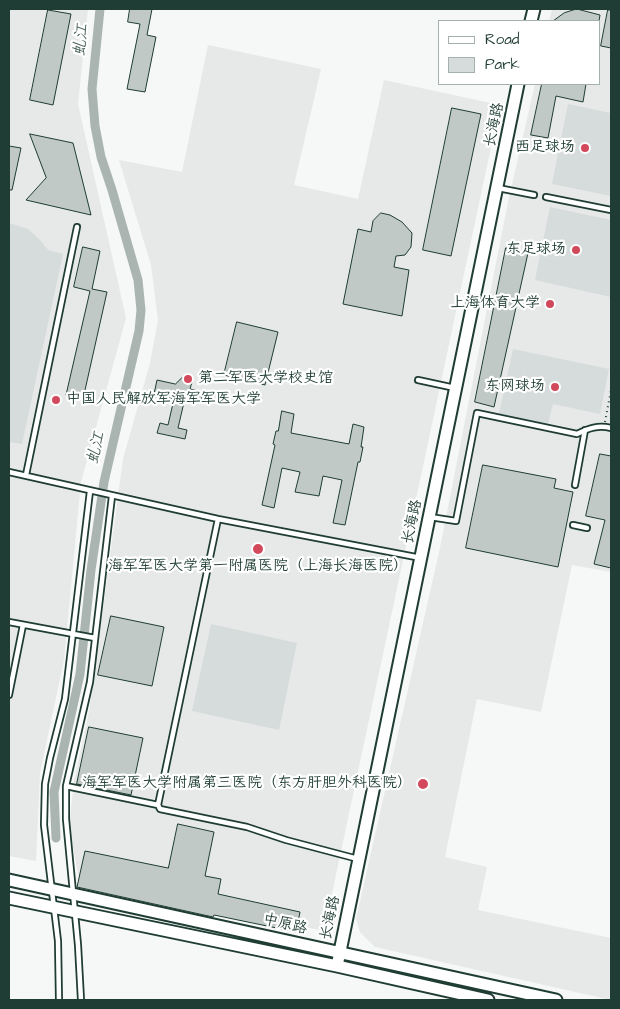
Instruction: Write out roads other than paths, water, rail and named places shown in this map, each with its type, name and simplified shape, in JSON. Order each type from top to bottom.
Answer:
[{"type":"main road","name":"长海路","points":[[337,966],[518,85]]},
{"type":"main road","name":"中原路","points":[[9,880],[556,1000]]},
{"type":"main road","name":"中原路","points":[[9,898],[337,966],[488,1000]]},
{"type":"lane","points":[[497,188],[534,195]]},
{"type":"lane","points":[[546,197],[611,210]]},
{"type":"lane","points":[[26,475],[77,228]]},
{"type":"lane","points":[[418,380],[456,388]]},
{"type":"lane","points":[[430,517],[456,521],[476,413],[577,434],[585,430],[604,426],[611,428]]},
{"type":"lane","points":[[574,485],[585,430]]},
{"type":"lane","points":[[9,472],[218,519],[421,558]]},
{"type":"lane","points":[[59,1000],[58,941],[44,825],[45,784],[65,699],[76,635],[92,492]]},
{"type":"lane","points":[[80,1000],[76,912],[66,820],[66,786],[88,691],[96,638],[111,495]]},
{"type":"lane","points":[[158,805],[218,519]]},
{"type":"lane","points":[[573,526],[587,528]]},
{"type":"lane","points":[[9,622],[96,638]]},
{"type":"lane","points":[[9,695],[23,624]]},
{"type":"lane","points":[[66,786],[158,805],[160,809],[248,827],[286,840],[359,859]]},
{"type":"waterway","name":"虬江","points":[[56,838],[54,792],[80,674],[91,570],[104,482],[139,331],[141,310],[138,280],[101,157],[95,126],[92,89],[100,9]]},
{"type":"place","name":"西足球场","points":[[585,148]]},
{"type":"place","name":"东足球场","points":[[576,250]]},
{"type":"place","name":"上海体育大学","points":[[550,304]]},
{"type":"place","name":"第二军医大学校史馆","points":[[188,379]]},
{"type":"place","name":"东网球场","points":[[555,387]]},
{"type":"place","name":"中国人民解放军海军军医大学","points":[[56,400]]},
{"type":"place","name":"海军军医大学第一附属医院（上海长海医院）","points":[[258,549]]},
{"type":"place","name":"海军军医大学附属第三医院（东方肝胆外科医院）","points":[[423,784]]}]
